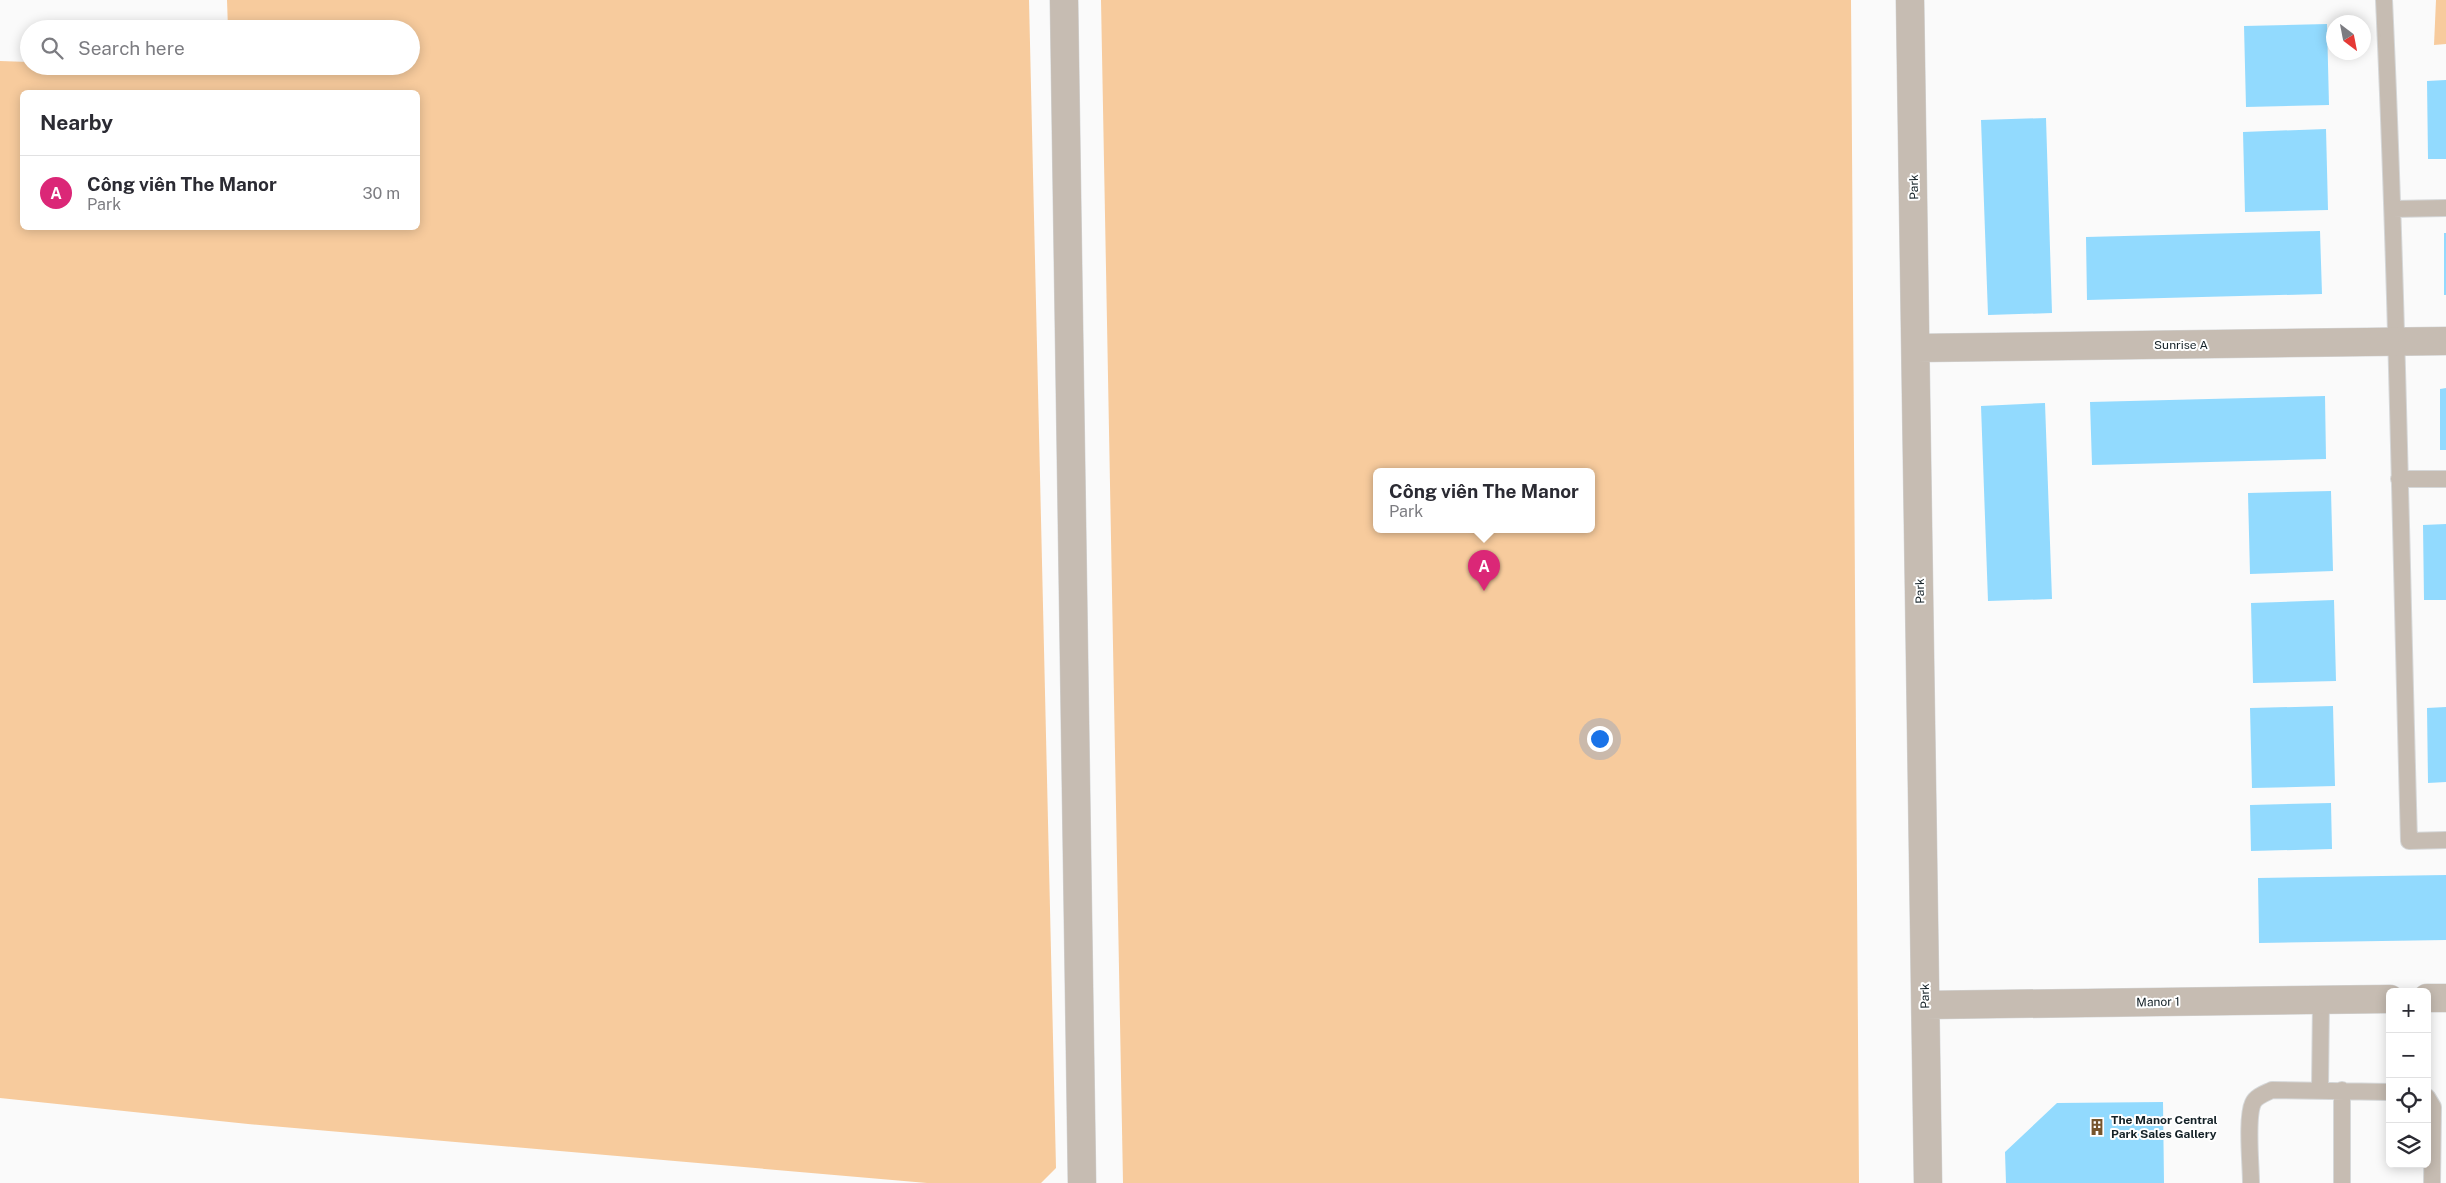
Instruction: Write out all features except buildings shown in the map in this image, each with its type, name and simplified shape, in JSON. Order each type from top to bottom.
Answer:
[{"type":"street","points":[[1064,0],[1082,1183]]},
{"type":"street","name":"Park","points":[[1910,0],[1917,348],[1928,1183]]},
{"type":"street","name":"Sunrise A","points":[[1917,348],[2446,342]]},
{"type":"street","points":[[2431,998],[2446,998]]},
{"type":"street","name":"Manor 1","points":[[1926,1005],[2386,999]]},
{"type":"lane","points":[[2384,0],[2394,209],[2395,343],[2409,841],[2446,840]]},
{"type":"lane","points":[[2394,209],[2446,208]]},
{"type":"lane","points":[[2399,479],[2446,479]]},
{"type":"lane","points":[[2320,1090],[2321,1000]]},
{"type":"lane","points":[[2251,1183],[2250,1115],[2253,1102],[2272,1090],[2386,1092]]},
{"type":"lane","points":[[2342,1090],[2342,1183]]},
{"type":"lane","points":[[2431,1104],[2433,1107],[2432,1183]]},
{"type":"shaded area","points":[[227,0],[1029,0],[1056,1168],[1041,1183],[927,1183],[248,1124],[0,1098],[0,61],[20,62],[20,75],[420,75],[420,20],[228,20]]},
{"type":"shaded area","points":[[1101,0],[1851,0],[1859,1183],[1123,1183]]},
{"type":"shaded area","points":[[2436,0],[2446,0],[2446,44],[2434,45]]},
{"type":"place","name":"Công viên The Manor","points":[[1484,591]]},
{"type":"place","name":"The Manor Central Park Sales Gallery","points":[[2097,1127]]}]
